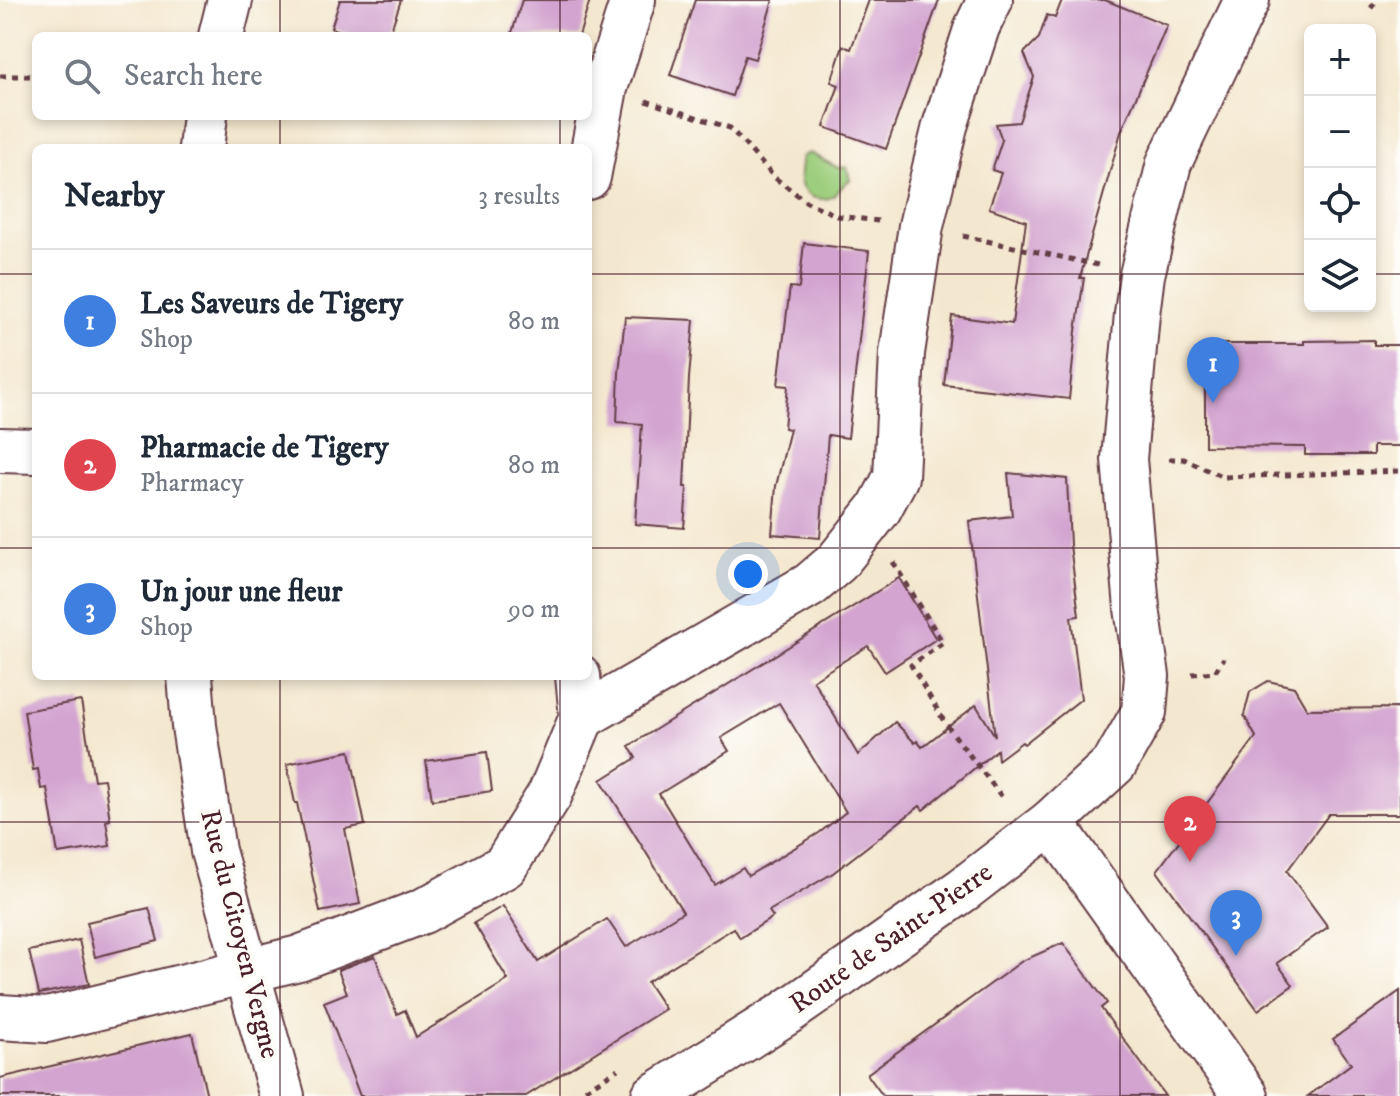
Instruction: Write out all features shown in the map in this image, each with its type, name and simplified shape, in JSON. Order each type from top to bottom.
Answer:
[{"type":"street","points":[[222,32],[230,0]]},
{"type":"street","points":[[592,156],[605,88],[633,0]]},
{"type":"street","points":[[0,1017],[47,1020],[299,958],[423,911],[505,866],[550,794],[580,696],[810,585],[837,562],[879,509],[896,477],[902,353],[921,226],[945,126],[977,27],[990,0]]},
{"type":"street","name":"Route de Saint-Pierre","points":[[654,1096],[786,1013],[964,889],[1051,822],[1115,763],[1144,712],[1147,676],[1137,608],[1124,459],[1142,275],[1169,163],[1247,0]]},
{"type":"street","points":[[202,144],[204,120]]},
{"type":"street","points":[[0,450],[32,451]]},
{"type":"street","name":"Rue du Citoyen Vergne","points":[[190,680],[194,726],[213,851],[282,1096]]},
{"type":"street","points":[[1051,822],[1246,1096]]},
{"type":"path","points":[[1371,8],[1377,0]]},
{"type":"path","points":[[0,76],[32,76]]},
{"type":"path","points":[[605,88],[730,128],[775,178],[807,202],[838,216],[921,226],[1142,275]]},
{"type":"path","points":[[1124,459],[1184,459],[1223,477],[1400,471]]},
{"type":"path","points":[[868,523],[943,643],[911,665],[945,723],[1005,801]]},
{"type":"green space","points":[[810,153],[838,168],[847,167],[850,180],[829,198],[812,197],[803,189],[800,173],[802,156]]},
{"type":"building","points":[[340,0],[401,0],[390,32],[344,32],[331,28]]},
{"type":"building","points":[[522,0],[590,0],[580,32],[512,32]]},
{"type":"building","points":[[695,0],[773,0],[755,59],[745,56],[732,96],[670,75]]},
{"type":"building","points":[[869,0],[939,0],[886,149],[824,127],[839,85],[831,82],[843,46],[851,49]]},
{"type":"building","points":[[1062,0],[1105,0],[1167,25],[1121,132],[1080,278],[1084,278],[1069,399],[944,385],[952,316],[1012,324],[1026,221],[989,208],[1001,173],[992,170],[1002,140],[996,124],[1019,122],[1034,77],[1024,53],[1039,38],[1047,15],[1055,18]]},
{"type":"building","points":[[804,243],[869,251],[848,438],[828,435],[820,538],[772,534],[776,486],[790,429],[784,428],[788,386],[778,385],[790,287],[799,288]]},
{"type":"building","points":[[625,317],[694,320],[684,528],[635,524],[642,424],[617,422]]},
{"type":"building","points":[[1374,340],[1374,345],[1400,345],[1400,446],[1373,446],[1373,455],[1305,455],[1305,447],[1205,446],[1205,344]]},
{"type":"building","points":[[1008,473],[1067,479],[1070,545],[1079,616],[1071,617],[1081,699],[1024,744],[1022,742],[998,760],[997,750],[923,810],[920,806],[833,873],[769,911],[773,917],[740,938],[734,928],[647,982],[665,1009],[526,1096],[360,1096],[324,1002],[347,993],[338,970],[375,956],[397,1014],[405,1010],[416,1037],[508,980],[474,923],[503,906],[538,962],[607,919],[626,947],[683,912],[601,780],[636,758],[629,746],[899,578],[936,639],[885,672],[868,646],[813,680],[858,755],[895,722],[922,747],[976,705],[995,736],[969,521],[1012,516]],"holes":[[[779,703],[846,812],[819,833],[748,876],[743,868],[715,885],[659,794],[729,751],[721,738]]]},
{"type":"building","points":[[1268,681],[1294,687],[1307,709],[1400,708],[1400,814],[1329,814],[1287,871],[1328,927],[1277,963],[1293,985],[1258,1010],[1157,871],[1256,737],[1244,715],[1250,692]]},
{"type":"building","points":[[81,701],[94,780],[104,779],[110,846],[58,854],[47,788],[41,789],[38,769],[33,770],[24,711]]},
{"type":"building","points":[[350,751],[365,825],[345,829],[360,904],[320,912],[287,764]]},
{"type":"building","points":[[487,752],[492,791],[432,800],[426,761]]},
{"type":"building","points":[[149,908],[158,941],[95,957],[87,922]]},
{"type":"building","points":[[79,940],[89,984],[39,994],[29,951]]},
{"type":"building","points":[[1063,943],[1107,1003],[1101,1008],[1165,1096],[883,1096],[867,1074],[1022,961]]},
{"type":"building","points":[[1400,991],[1400,1096],[1308,1096],[1351,1064],[1333,1039]]},
{"type":"building","points":[[192,1033],[207,1096],[0,1096],[0,1078]]},
{"type":"place","name":"Les Saveurs de Tigery","points":[[1213,403]]},
{"type":"place","name":"Pharmacie de Tigery","points":[[1190,862]]},
{"type":"place","name":"Un jour une fleur","points":[[1236,956]]}]
